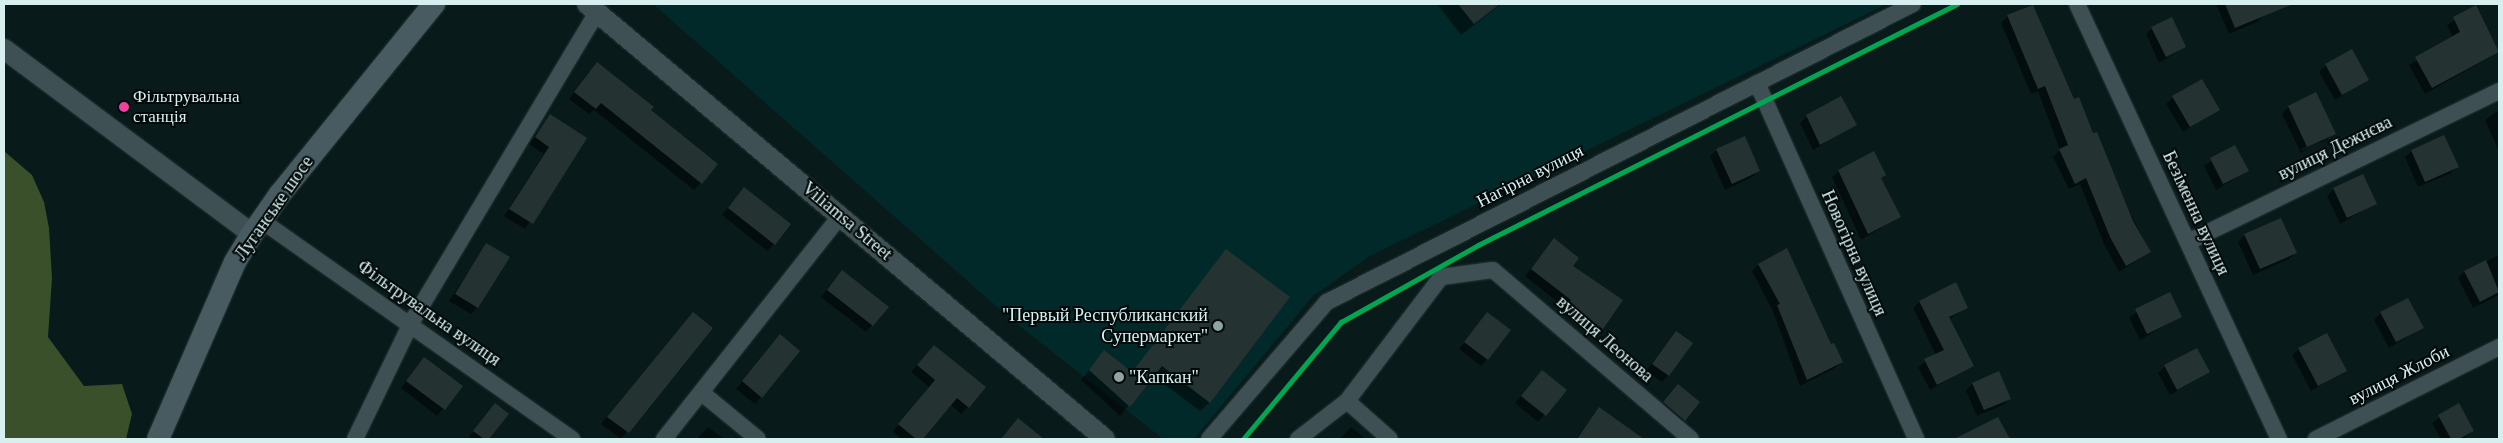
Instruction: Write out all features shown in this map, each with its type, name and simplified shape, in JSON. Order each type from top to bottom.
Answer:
[{"type":"main road","name":"Луганське шосе","points":[[158,439],[235,262],[257,227],[434,4]]},
{"type":"street","name":"Нагірна вулиця","points":[[1210,439],[1327,302],[1913,4]]},
{"type":"street","name":"Безіменна вулиця","points":[[2077,4],[2279,439]]},
{"type":"street","points":[[355,439],[411,323],[592,8]]},
{"type":"street","name":"Viliamsa Street","points":[[592,8],[841,215],[1105,439]]},
{"type":"street","points":[[4,49],[257,227]]},
{"type":"street","name":"Новогірна вулиця","points":[[1757,83],[1916,439]]},
{"type":"street","name":"вулиця Дежнєва","points":[[2188,242],[2499,91]]},
{"type":"street","points":[[664,439],[841,215]]},
{"type":"street","name":"Фільтрувальна вулиця","points":[[257,227],[411,323],[572,439]]},
{"type":"street","name":"вулиця Леонова","points":[[1347,402],[1441,277],[1493,270],[1691,439]]},
{"type":"street","name":"вулиця Жлоби","points":[[2316,439],[2499,347]]},
{"type":"street","points":[[702,393],[758,439]]},
{"type":"street","points":[[1298,439],[1347,402],[1390,439]]},
{"type":"shaded area","points":[[653,4],[1887,4],[1368,257],[1312,297],[1194,439],[1163,439],[1013,321]]},
{"type":"green space","points":[[4,151],[32,175],[44,202],[49,228],[52,278],[48,337],[84,386],[122,384],[132,414],[126,439],[4,439]]},
{"type":"building","points":[[1458,4],[1500,4],[1474,24]]},
{"type":"building","points":[[2225,4],[2293,4],[2235,28]]},
{"type":"building","points":[[2033,5],[2074,99],[2079,97],[2093,133],[2097,132],[2133,221],[2151,252],[2126,266],[2110,237],[2086,178],[2075,184],[2059,149],[2068,145],[2045,86],[2038,89],[2007,15]]},
{"type":"building","points":[[2476,5],[2499,52],[2432,88],[2415,57],[2460,32],[2453,17]]},
{"type":"building","points":[[2172,17],[2186,47],[2166,57],[2151,27]]},
{"type":"building","points":[[2352,49],[2369,80],[2342,95],[2325,64]]},
{"type":"building","points":[[597,62],[654,107],[651,110],[718,164],[702,184],[601,103],[596,109],[574,92]]},
{"type":"building","points":[[2202,79],[2220,110],[2190,127],[2172,96]]},
{"type":"building","points":[[2316,92],[2336,134],[2307,147],[2288,106]]},
{"type":"building","points":[[1841,96],[1857,125],[1820,145],[1806,115]]},
{"type":"building","points":[[550,114],[587,138],[533,224],[509,209],[549,147],[535,137]]},
{"type":"building","points":[[2444,135],[2459,167],[2425,182],[2411,150]]},
{"type":"building","points":[[1745,136],[1760,171],[1732,184],[1716,149]]},
{"type":"building","points":[[2235,145],[2249,171],[2223,184],[2210,158]]},
{"type":"building","points":[[1874,151],[1886,175],[1881,178],[1901,217],[1868,234],[1838,170]]},
{"type":"building","points":[[2363,174],[2377,204],[2347,218],[2333,188]]},
{"type":"building","points":[[744,187],[791,224],[775,245],[728,208]]},
{"type":"building","points":[[2281,218],[2297,253],[2260,269],[2244,234]]},
{"type":"building","points":[[1554,238],[1579,258],[1573,266],[1623,300],[1603,329],[1568,305],[1571,300],[1531,269]]},
{"type":"building","points":[[486,243],[510,257],[478,308],[455,294]]},
{"type":"building","points":[[1787,248],[1831,344],[1834,343],[1843,362],[1807,380],[1777,305],[1780,304],[1758,264]]},
{"type":"building","name":"\"Первый Республиканский Супермаркет\"","points":[[1226,249],[1290,297],[1210,403],[1162,366],[1130,407],[1089,370],[1104,350],[1132,372]]},
{"type":"building","points":[[2486,260],[2499,292],[2480,302],[2464,271]]},
{"type":"building","points":[[842,270],[889,307],[873,326],[827,290]]},
{"type":"building","points":[[1956,282],[1968,308],[1949,317],[1974,366],[1937,385],[1924,359],[1944,350],[1919,301]]},
{"type":"building","points":[[2170,292],[2182,317],[2147,334],[2135,309]]},
{"type":"building","points":[[2408,298],[2424,328],[2396,342],[2380,312]]},
{"type":"building","points":[[693,312],[713,328],[629,433],[607,417]]},
{"type":"building","points":[[1487,312],[1511,330],[1488,360],[1464,342]]},
{"type":"building","points":[[1676,331],[1693,343],[1669,376],[1652,364]]},
{"type":"building","points":[[2327,333],[2347,371],[2318,386],[2298,348]]},
{"type":"building","points":[[780,334],[800,351],[762,398],[742,381]]},
{"type":"building","points":[[934,345],[986,387],[969,408],[957,398],[923,439],[916,439],[898,424],[935,380],[917,365]]},
{"type":"building","points":[[2197,348],[2210,372],[2177,390],[2164,365]]},
{"type":"building","points":[[424,357],[463,386],[445,410],[406,381]]},
{"type":"building","points":[[1542,370],[1567,390],[1546,416],[1521,396]]},
{"type":"building","points":[[1999,371],[2011,399],[1984,410],[1972,383]]},
{"type":"building","points":[[1678,384],[1700,402],[1685,421],[1663,402]]},
{"type":"building","points":[[495,403],[509,414],[489,439],[484,439],[473,431]]},
{"type":"building","points":[[2459,403],[2474,431],[2459,439],[2451,439],[2438,415]]},
{"type":"building","points":[[1599,407],[1644,439],[1577,439]]},
{"type":"building","points":[[1998,417],[2010,439],[1954,439]]},
{"type":"building","points":[[1018,418],[1044,439],[1001,439]]},
{"type":"transit line","points":[[1243,439],[1341,322],[1478,245],[1957,4]]},
{"type":"place","name":"Фільтрувальна станція","points":[[124,107]]},
{"type":"place","name":"\"Первый Республиканский Супермаркет\"","points":[[1218,326]]},
{"type":"place","name":"\"Капкан\"","points":[[1119,377]]}]
